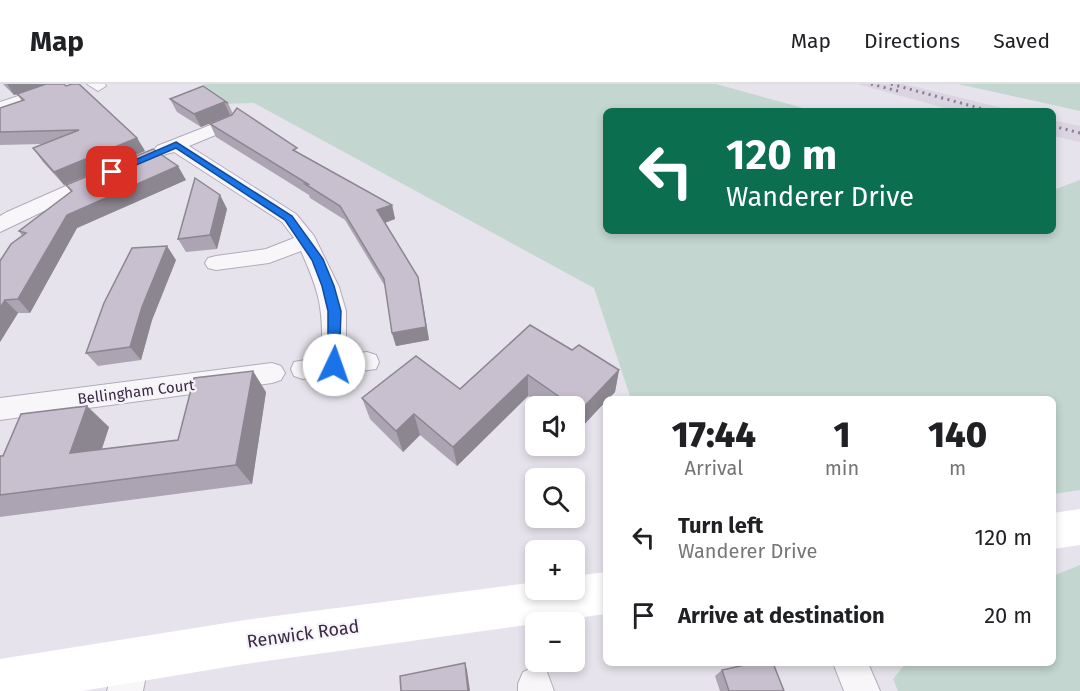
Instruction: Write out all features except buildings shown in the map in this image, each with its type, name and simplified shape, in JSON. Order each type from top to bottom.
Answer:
[{"type":"street","points":[[5,106],[71,84]]},
{"type":"street","points":[[149,156],[231,122]]},
{"type":"street","points":[[176,145],[289,218],[307,241],[328,286],[334,311],[334,365]]},
{"type":"street","points":[[0,226],[14,216],[120,168]]},
{"type":"street","points":[[216,263],[268,256],[307,241]]},
{"type":"street","points":[[303,369],[367,362]]},
{"type":"street","name":"Bellingham Court","points":[[0,409],[272,373]]},
{"type":"street","points":[[1056,531],[1080,527]]},
{"type":"street","name":"Renwick Road","points":[[0,682],[128,675],[603,594]]},
{"type":"street","points":[[851,666],[862,691]]},
{"type":"shaded area","points":[[205,84],[716,84],[803,108],[603,108],[603,234],[1056,234],[1056,189],[1080,180],[1080,490],[1056,494],[1056,396],[630,396],[594,288],[254,103],[220,104],[196,88]]},
{"type":"shaded area","points":[[857,84],[904,84],[1003,108],[945,108]]},
{"type":"shaded area","points":[[958,84],[1080,84],[1080,111]]},
{"type":"shaded area","points":[[1056,121],[1080,126],[1080,142],[1056,137]]},
{"type":"shaded area","points":[[1080,565],[1080,691],[898,691],[893,679],[904,666],[1056,666],[1056,575]]},
{"type":"railway","points":[[871,84],[898,91]]},
{"type":"railway","points":[[891,84],[979,108]]},
{"type":"railway","points":[[1056,127],[1080,133]]},
{"type":"route","points":[[112,172],[176,145],[216,173],[289,218],[307,241],[328,286],[334,311],[336,342],[334,365]]}]
